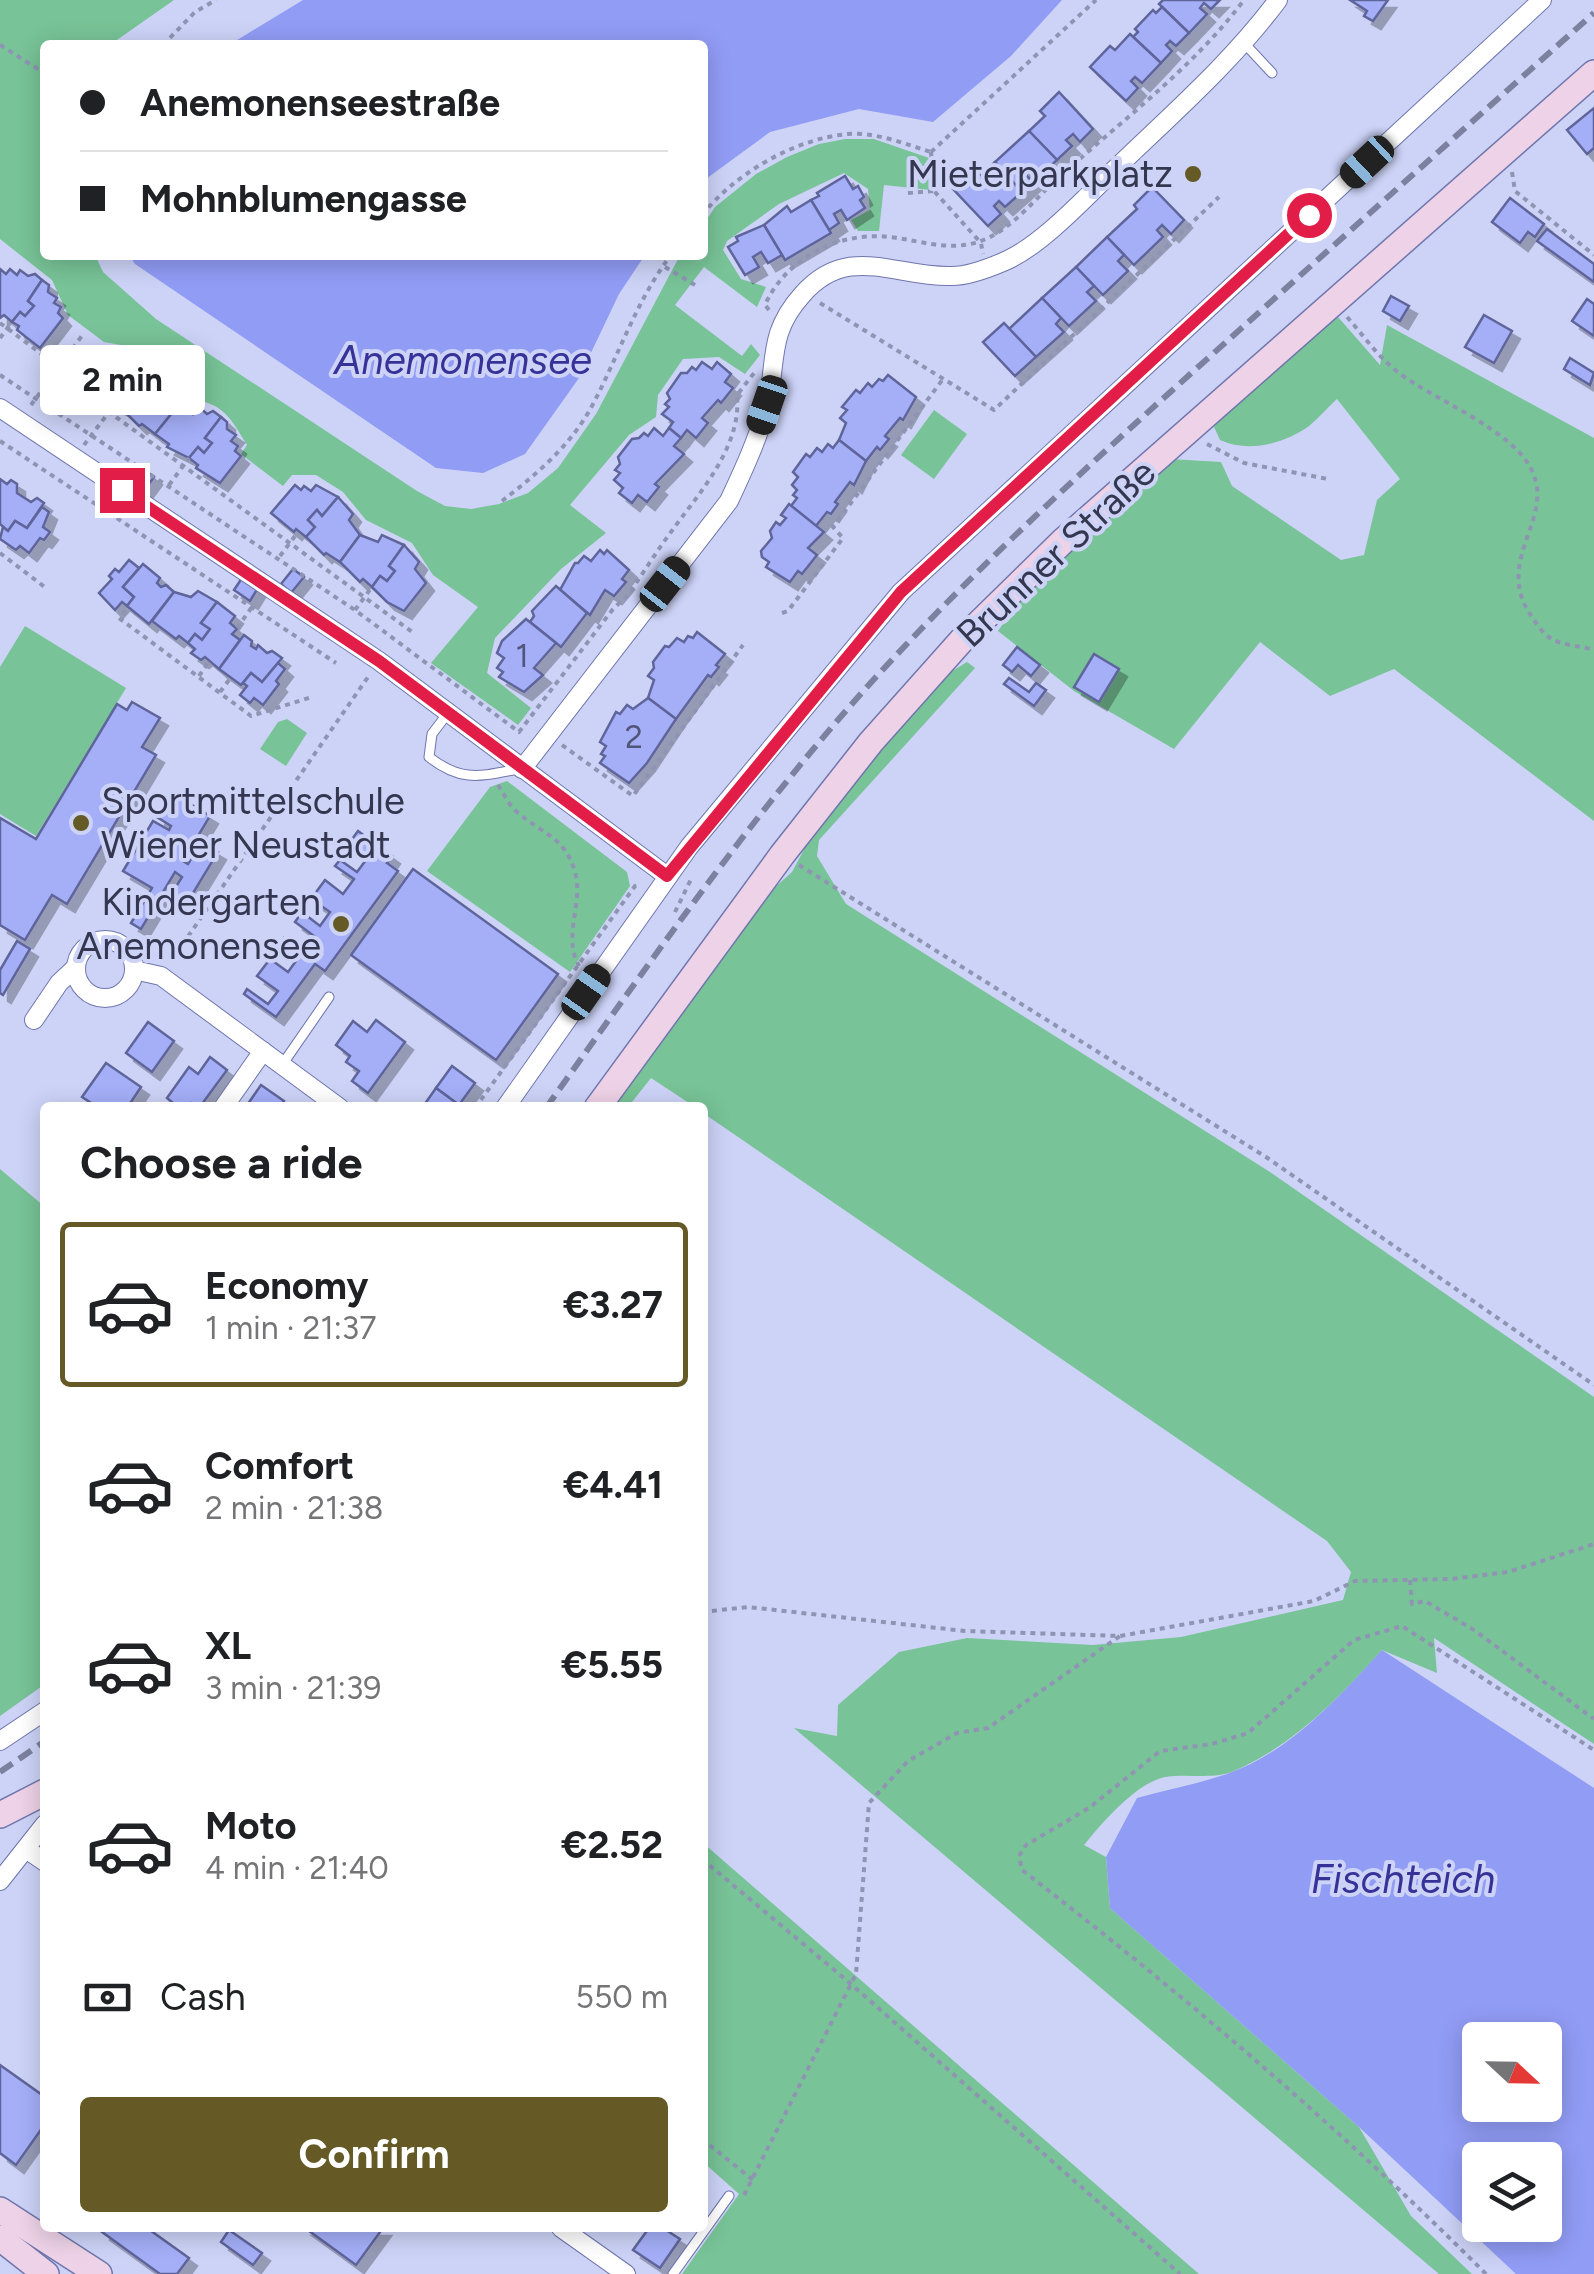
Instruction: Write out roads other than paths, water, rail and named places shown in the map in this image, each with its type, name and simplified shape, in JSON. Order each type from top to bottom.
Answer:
[{"type":"main road","name":"Brunner Straße","points":[[601,1102],[782,854],[871,742],[961,642],[1062,541],[1594,73]]},
{"type":"main road","points":[[0,1815],[40,1795]]},
{"type":"main road","points":[[0,2210],[99,2274]]},
{"type":"main road","points":[[0,2238],[46,2274]]},
{"type":"street","points":[[522,769],[729,501],[749,459],[767,405],[773,348],[784,319],[803,293],[831,272],[862,263],[953,276],[1006,261],[1061,222],[1245,44],[1278,0]]},
{"type":"street","points":[[508,1102],[667,876],[901,592],[1542,0]]},
{"type":"street","points":[[0,408],[379,661],[667,876]]},
{"type":"street","points":[[106,940],[120,944],[130,955],[134,970],[130,984],[119,995],[104,998],[89,994],[79,983],[76,968],[80,954],[91,943],[106,940]]},
{"type":"street","points":[[34,1020],[59,983],[76,968]]},
{"type":"street","points":[[134,970],[161,976],[332,1102]]},
{"type":"street","points":[[227,1102],[262,1050]]},
{"type":"street","points":[[0,1741],[40,1714]]},
{"type":"street","points":[[0,1882],[40,1831]]},
{"type":"street","points":[[26,1849],[40,1859]]},
{"type":"street","points":[[567,2232],[626,2274]]},
{"type":"lane","points":[[1245,44],[1272,73]]},
{"type":"lane","points":[[448,713],[432,734],[429,758],[445,770],[469,778],[522,769]]},
{"type":"lane","points":[[282,1065],[329,998]]},
{"type":"lane","points":[[708,2225],[729,2196]]},
{"type":"lane","points":[[673,2274],[703,2232]]},
{"type":"water","points":[[303,0],[1062,0],[1011,56],[933,122],[859,109],[770,132],[708,177],[708,40],[237,40]]},
{"type":"water","name":"Anemonensee","points":[[132,260],[642,260],[619,294],[579,378],[525,454],[483,473],[436,468]]},
{"type":"water","name":"Fischteich","points":[[1382,1650],[1594,1788],[1594,2274],[1516,2274],[1482,2242],[1562,2242],[1562,2142],[1462,2142],[1462,2223],[1359,2127],[1110,1908],[1106,1857],[1137,1798],[1250,1764],[1292,1738]]},
{"type":"railway","points":[[550,1102],[746,833],[831,728],[918,632],[1096,459],[1594,13]]},
{"type":"railway","points":[[0,1772],[40,1744]]},
{"type":"place","name":"Mieterparkplatz","points":[[1193,174]]},
{"type":"place","name":"Sportmittelschule Wiener Neustadt","points":[[81,823]]},
{"type":"place","name":"Kindergarten Anemonensee","points":[[341,924]]}]
